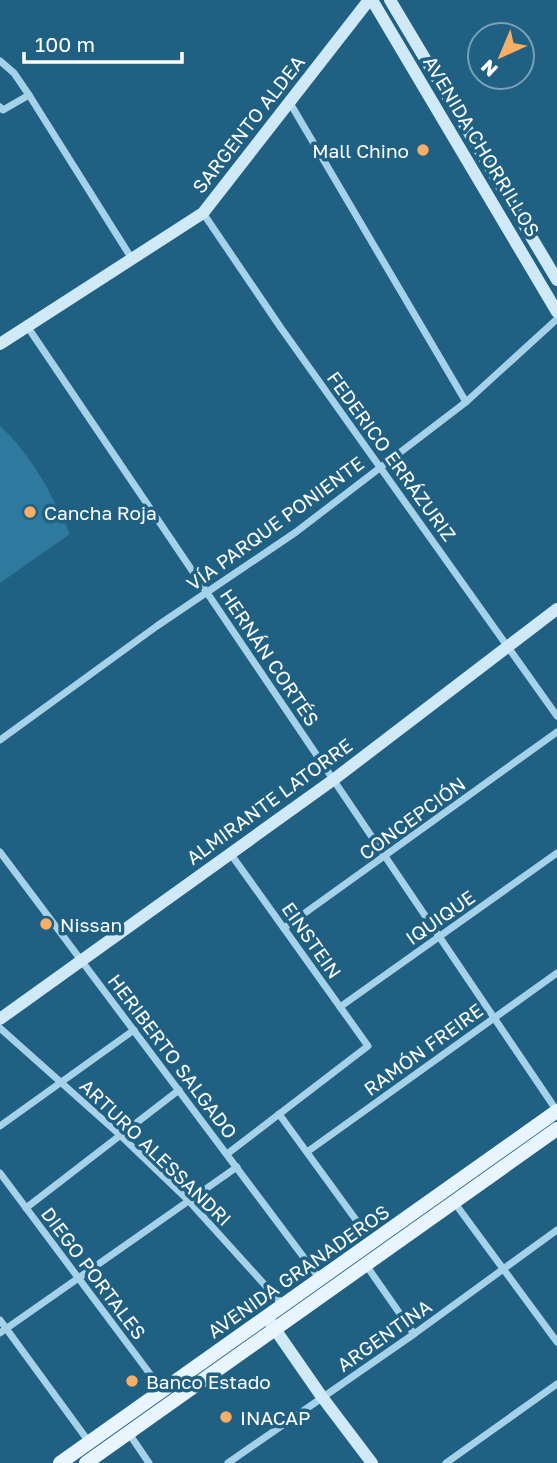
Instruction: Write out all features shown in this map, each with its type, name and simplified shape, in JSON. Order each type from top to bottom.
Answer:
[{"type":"main road","name":"SARGENTO ALDEA","points":[[0,344],[203,213],[371,0]]},
{"type":"main road","name":"AVENIDA CHORRILLOS","points":[[371,0],[557,312]]},
{"type":"main road","name":"AVENIDA CHORRILLOS","points":[[390,0],[557,280]]},
{"type":"main road","points":[[470,163],[483,156]]},
{"type":"main road","name":"ALMIRANTE LATORRE","points":[[0,1019],[333,780],[557,609]]},
{"type":"main road","name":"AVENIDA GRANADEROS","points":[[60,1463],[89,1443],[124,1427],[271,1323],[284,1305],[557,1111]]},
{"type":"main road","name":"AVENIDA GRANADEROS","points":[[86,1463],[162,1391],[366,1265],[557,1129]]},
{"type":"main road","points":[[271,1323],[372,1463]]},
{"type":"street","points":[[0,61],[13,73],[29,95],[132,259]]},
{"type":"street","points":[[0,107],[3,110],[29,95]]},
{"type":"street","points":[[290,103],[466,402]]},
{"type":"street","name":"FEDERICO ERRÁZURIZ","points":[[203,213],[281,328],[557,716]]},
{"type":"street","name":"VÍA PARQUE PONIENTE","points":[[0,740],[206,592],[296,532],[466,402],[557,319]]},
{"type":"street","name":"HERNÁN CORTÉS","points":[[27,325],[557,1111]]},
{"type":"street","name":"CONCEPCIÓN","points":[[285,928],[557,732]]},
{"type":"street","name":"HERIBERTO SALGADO","points":[[0,852],[320,1279]]},
{"type":"street","name":"EINSTEIN","points":[[230,853],[368,1046]]},
{"type":"street","name":"IQUIQUE","points":[[340,1007],[557,853]]},
{"type":"street","name":"RAMÓN FREIRE","points":[[307,1152],[557,972]]},
{"type":"street","name":"ARTURO ALESSANDRI","points":[[0,1028],[188,1200],[284,1305]]},
{"type":"street","points":[[0,1126],[134,1030]]},
{"type":"street","name":"RAMÓN FREIRE","points":[[227,1154],[368,1046]]},
{"type":"street","points":[[26,1208],[179,1090]]},
{"type":"street","points":[[279,1114],[359,1224],[309,1263]]},
{"type":"street","points":[[3,1331],[237,1167]]},
{"type":"street","name":"DIEGO PORTALES","points":[[0,1173],[162,1391]]},
{"type":"street","points":[[454,1202],[557,1342]]},
{"type":"street","name":"ARGENTINA","points":[[228,1463],[414,1334],[557,1230]]},
{"type":"street","points":[[366,1265],[414,1334]]},
{"type":"street","points":[[0,1320],[3,1331],[89,1443]]},
{"type":"street","points":[[446,1463],[557,1384]]},
{"type":"street","points":[[124,1427],[149,1463]]},
{"type":"shaded area","name":"Cancha Roja","points":[[0,426],[31,463],[70,534],[0,583]]},
{"type":"place","name":"Mall Chino","points":[[423,150]]},
{"type":"place","name":"Cancha Roja","points":[[30,512]]},
{"type":"place","name":"Nissan","points":[[46,924]]},
{"type":"place","name":"Banco Estado","points":[[132,1381]]},
{"type":"place","name":"INACAP","points":[[226,1417]]}]
